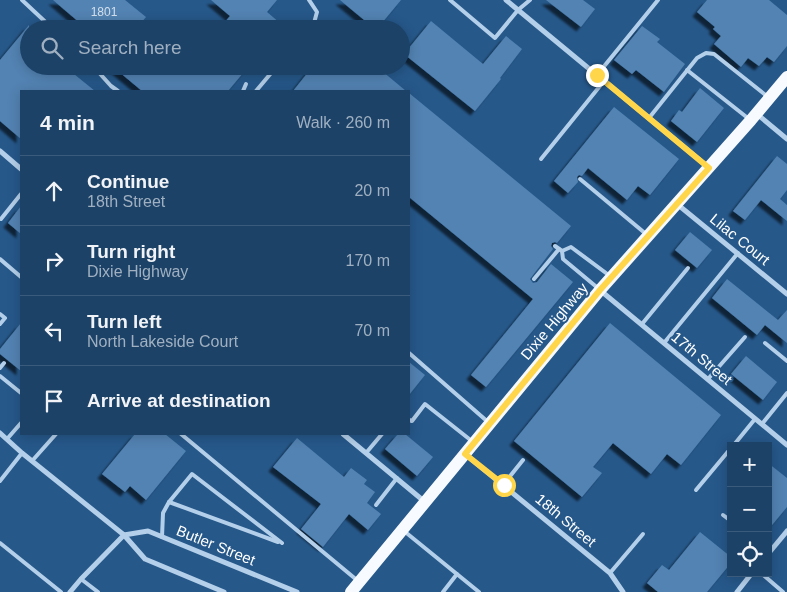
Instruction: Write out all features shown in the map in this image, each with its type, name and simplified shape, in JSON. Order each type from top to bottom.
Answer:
[{"type":"main road","name":"Dixie Highway","points":[[355,587],[600,290],[754,117],[787,76]]},
{"type":"street","points":[[506,0],[709,168]]},
{"type":"street","points":[[754,117],[787,139]]},
{"type":"street","points":[[0,151],[20,167]]},
{"type":"street","name":"Lilac Court","points":[[677,204],[787,294]]},
{"type":"street","name":"17th Street","points":[[600,290],[787,445]]},
{"type":"street","points":[[0,433],[124,535],[145,559],[224,592]]},
{"type":"street","points":[[343,435],[425,502]]},
{"type":"street","name":"18th Street","points":[[465,454],[610,573],[623,592]]},
{"type":"street","name":"Butler Street","points":[[124,535],[148,531],[297,592]]},
{"type":"street","points":[[772,550],[787,532]]},
{"type":"street","points":[[70,592],[124,535]]},
{"type":"street","points":[[737,592],[749,577]]},
{"type":"lane","points":[[22,0],[43,20]]},
{"type":"lane","points":[[309,0],[317,12],[315,20]]},
{"type":"lane","points":[[450,0],[495,38],[518,10],[530,0]]},
{"type":"lane","points":[[597,75],[658,0]]},
{"type":"lane","points":[[648,118],[697,58],[706,53],[714,54],[770,98]]},
{"type":"lane","points":[[687,70],[754,117]]},
{"type":"lane","points":[[101,75],[117,90]]},
{"type":"lane","points":[[257,90],[270,75]]},
{"type":"lane","points":[[541,159],[604,81]]},
{"type":"lane","points":[[243,90],[246,84]]},
{"type":"lane","points":[[580,179],[648,236]]},
{"type":"lane","points":[[1,218],[20,195]]},
{"type":"lane","points":[[534,279],[559,248],[571,247],[612,278]]},
{"type":"lane","points":[[559,248],[563,259],[600,290]]},
{"type":"lane","points":[[664,343],[738,253]]},
{"type":"lane","points":[[0,259],[20,276]]},
{"type":"lane","points":[[642,324],[688,268]]},
{"type":"lane","points":[[0,314],[5,318],[0,324]]},
{"type":"lane","points":[[708,379],[745,337]]},
{"type":"lane","points":[[765,343],[787,362]]},
{"type":"lane","points":[[410,354],[490,424]]},
{"type":"lane","points":[[0,368],[4,363]]},
{"type":"lane","points":[[0,376],[20,392]]},
{"type":"lane","points":[[762,424],[787,393]]},
{"type":"lane","points":[[410,420],[412,421],[426,404],[474,443]]},
{"type":"lane","points":[[736,442],[755,418]]},
{"type":"lane","points":[[7,439],[20,424]]},
{"type":"lane","points":[[32,461],[55,435]]},
{"type":"lane","points":[[182,435],[355,587]]},
{"type":"lane","points":[[366,453],[381,435]]},
{"type":"lane","points":[[0,481],[22,453]]},
{"type":"lane","points":[[696,490],[727,453]]},
{"type":"lane","points":[[504,485],[524,460]]},
{"type":"lane","points":[[162,536],[163,513],[169,502],[192,474],[282,544],[169,502]]},
{"type":"lane","points":[[376,505],[396,478]]},
{"type":"lane","points":[[723,514],[727,518]]},
{"type":"lane","points":[[402,529],[479,592]]},
{"type":"lane","points":[[610,573],[643,534]]},
{"type":"lane","points":[[0,543],[62,592]]},
{"type":"lane","points":[[442,592],[457,574]]},
{"type":"lane","points":[[766,577],[783,592]]},
{"type":"lane","points":[[81,579],[98,592]]},
{"type":"building","points":[[53,0],[125,0],[146,17],[144,20],[76,20]]},
{"type":"building","points":[[211,0],[277,0],[267,12],[276,20],[227,20],[230,16]]},
{"type":"building","points":[[340,0],[401,0],[384,20],[364,20]]},
{"type":"building","points":[[546,0],[583,0],[595,9],[581,27]]},
{"type":"building","points":[[707,0],[769,0],[787,15],[787,46],[774,62],[767,57],[759,66],[748,58],[741,67],[714,44],[721,36],[713,29],[715,27],[697,12]]},
{"type":"building","points":[[431,21],[483,64],[506,36],[522,49],[475,111],[410,59],[410,47]]},
{"type":"building","points":[[642,26],[660,39],[657,42],[685,64],[664,92],[636,70],[632,74],[614,60]]},
{"type":"building","points":[[20,36],[20,75],[75,75],[94,90],[20,90],[20,138],[0,121],[0,60]]},
{"type":"building","points":[[123,75],[241,75],[229,90],[141,90]]},
{"type":"building","points":[[306,75],[387,75],[405,90],[294,90]]},
{"type":"building","points":[[700,88],[724,108],[697,142],[671,121],[679,110],[682,112]]},
{"type":"building","points":[[410,94],[571,226],[557,243],[552,243],[553,249],[530,279],[533,283],[537,282],[551,264],[573,282],[486,387],[471,375],[533,299],[410,198]]},
{"type":"building","points":[[614,107],[679,159],[650,195],[638,186],[627,200],[588,168],[582,176],[579,175],[577,177],[578,182],[568,193],[554,181]]},
{"type":"building","points":[[777,156],[787,164],[787,190],[780,199],[787,205],[787,221],[761,200],[745,220],[733,211]]},
{"type":"building","points":[[20,207],[20,233],[8,223]]},
{"type":"building","points":[[690,232],[712,250],[697,268],[675,250]]},
{"type":"building","points":[[727,279],[778,320],[787,310],[787,343],[765,325],[757,335],[712,298]]},
{"type":"building","points":[[610,323],[721,415],[681,465],[667,454],[651,474],[613,443],[593,467],[602,473],[582,497],[514,441]]},
{"type":"building","points":[[20,324],[20,370],[0,354],[0,349]]},
{"type":"building","points":[[746,356],[777,382],[763,400],[731,374]]},
{"type":"building","points":[[410,363],[425,375],[410,394]]},
{"type":"building","points":[[134,435],[166,435],[186,451],[146,500],[130,486],[125,492],[102,474]]},
{"type":"building","points":[[397,435],[406,435],[433,457],[417,476],[385,449]]},
{"type":"building","points":[[297,438],[344,477],[351,468],[367,480],[364,484],[375,492],[367,503],[381,514],[368,530],[349,514],[323,547],[301,529],[321,504],[273,467]]},
{"type":"building","points":[[772,466],[787,478],[787,507],[772,525]]},
{"type":"building","points":[[700,532],[727,554],[727,568],[707,592],[658,592],[647,583],[662,565],[669,570]]},
{"type":"route","points":[[504,485],[465,454],[600,290],[709,168],[597,75]]}]
